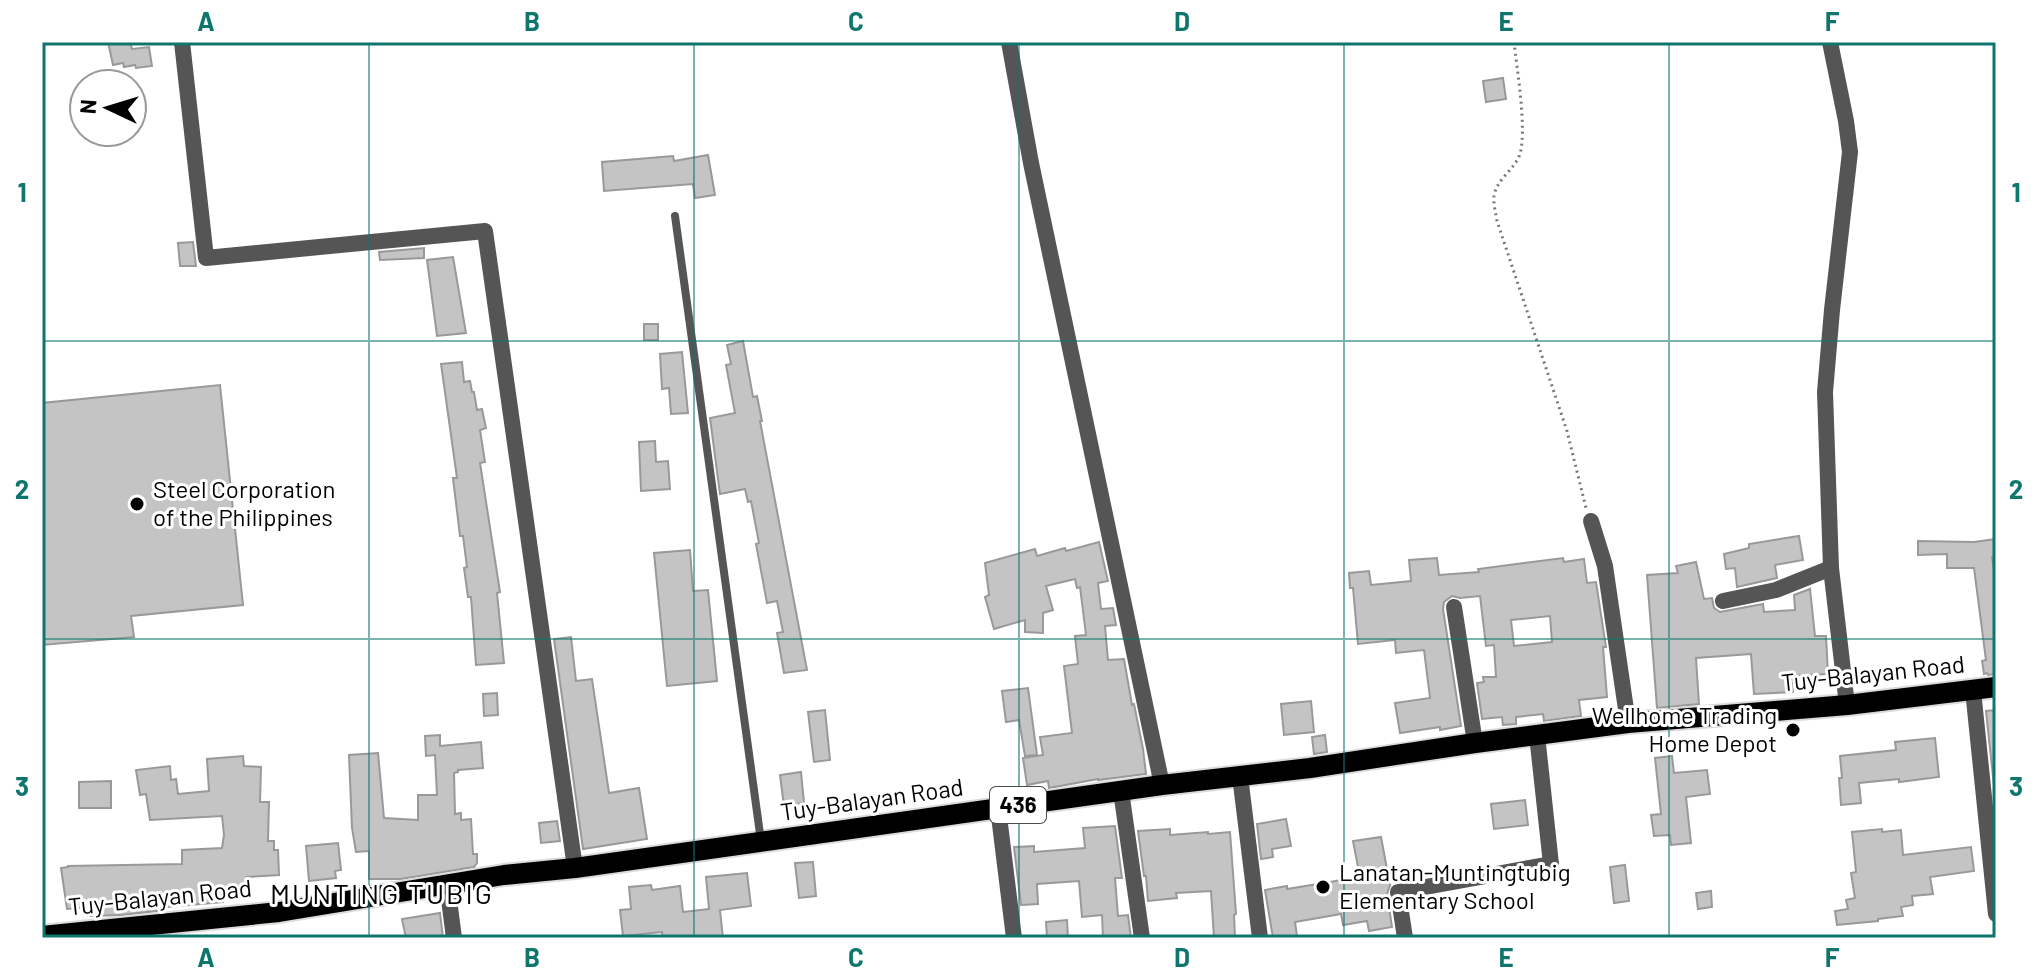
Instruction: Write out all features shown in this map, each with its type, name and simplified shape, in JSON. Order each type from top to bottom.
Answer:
[{"type":"main road","name":"Tuy-Balayan Road","points":[[42,936],[279,912],[504,875],[575,868],[1628,723],[1847,705],[1996,687]]},
{"type":"street","points":[[182,42],[206,258],[485,231],[575,868]]},
{"type":"street","points":[[1009,42],[1031,163],[1162,785]]},
{"type":"street","points":[[1830,42],[1850,152],[1825,392],[1831,568],[1847,705]]},
{"type":"street","points":[[1591,521],[1605,566],[1628,723]]},
{"type":"street","points":[[1723,601],[1776,590],[1831,568]]},
{"type":"street","points":[[1454,607],[1475,743]]},
{"type":"street","points":[[1973,690],[1996,914]]},
{"type":"street","points":[[1405,938],[1398,892],[1551,864],[1537,735]]},
{"type":"street","points":[[1240,776],[1260,938]]},
{"type":"street","points":[[1121,791],[1142,938]]},
{"type":"street","points":[[998,808],[1014,938]]},
{"type":"street","points":[[447,884],[454,938]]},
{"type":"lane","points":[[675,216],[761,842]]},
{"type":"path","points":[[1514,42],[1521,152],[1494,196],[1497,221],[1567,431],[1591,521]]},
{"type":"building","points":[[108,42],[130,42],[132,49],[149,47],[152,66],[136,68],[135,65],[124,67],[123,63],[113,65]]},
{"type":"building","points":[[1503,78],[1506,99],[1486,102],[1483,81]]},
{"type":"building","points":[[708,155],[715,195],[695,198],[693,184],[604,191],[602,162],[673,156],[674,161]]},
{"type":"building","points":[[193,242],[196,266],[180,266],[178,243]]},
{"type":"building","points":[[424,248],[424,258],[380,260],[379,252]]},
{"type":"building","points":[[453,257],[466,333],[437,336],[427,260]]},
{"type":"building","points":[[644,324],[658,324],[658,340],[644,340]]},
{"type":"building","points":[[743,341],[753,397],[757,396],[762,421],[807,670],[784,673],[777,633],[783,632],[777,601],[767,603],[751,501],[748,502],[745,489],[720,494],[710,418],[735,413],[726,365],[731,364],[727,345]]},
{"type":"building","points":[[682,352],[688,413],[671,414],[669,388],[662,389],[660,354]]},
{"type":"building","points":[[462,362],[464,382],[470,381],[477,410],[482,409],[486,428],[480,430],[485,462],[480,463],[500,592],[497,593],[504,663],[476,665],[471,597],[468,597],[464,568],[467,567],[453,478],[457,478],[441,364]]},
{"type":"building","name":"Steel Corporation of the Philippines","points":[[220,385],[243,605],[131,616],[134,637],[42,645],[42,403]]},
{"type":"building","points":[[655,441],[656,462],[668,461],[670,489],[641,491],[639,442]]},
{"type":"building","points":[[1799,536],[1803,560],[1775,565],[1777,578],[1737,587],[1735,568],[1726,569],[1724,554],[1749,548],[1749,544]]},
{"type":"building","points":[[1996,539],[1996,556],[1992,557],[1996,583],[1996,674],[1988,675],[1984,674],[1982,661],[1986,660],[1974,568],[1947,568],[1947,554],[1918,555],[1918,541],[1974,542]]},
{"type":"building","points":[[1099,542],[1108,581],[1098,583],[1101,609],[1113,608],[1116,625],[1105,626],[1108,660],[1124,659],[1146,774],[1049,788],[1048,781],[1027,785],[1023,758],[1043,755],[1040,737],[1072,733],[1064,666],[1078,664],[1075,636],[1086,635],[1080,587],[1077,588],[1075,579],[1046,586],[1053,610],[1043,613],[1043,633],[1025,632],[1025,620],[994,629],[985,597],[989,595],[985,563],[1035,549],[1037,556]]},
{"type":"building","points":[[690,550],[693,591],[708,590],[717,681],[667,686],[654,553]]},
{"type":"building","points":[[1437,558],[1439,575],[1479,572],[1478,569],[1563,558],[1564,562],[1584,559],[1587,583],[1596,582],[1606,647],[1603,647],[1607,697],[1579,700],[1581,716],[1544,721],[1543,714],[1516,717],[1516,724],[1503,725],[1502,717],[1482,719],[1477,683],[1484,682],[1483,677],[1496,677],[1494,645],[1486,646],[1480,596],[1452,596],[1444,602],[1443,609],[1461,726],[1400,733],[1395,703],[1430,698],[1424,650],[1396,653],[1395,640],[1358,644],[1349,573],[1369,571],[1371,585],[1411,581],[1409,560]],"holes":[[[1550,616],[1552,642],[1514,646],[1511,620]]]},
{"type":"building","points":[[1696,562],[1704,599],[1712,598],[1714,608],[1720,612],[1763,604],[1764,612],[1795,610],[1794,595],[1810,589],[1815,636],[1826,636],[1828,674],[1792,676],[1793,692],[1754,694],[1751,654],[1696,658],[1699,704],[1657,708],[1647,575],[1678,573],[1676,566]]},
{"type":"building","points":[[571,637],[576,681],[592,679],[609,793],[639,788],[647,839],[583,849],[554,639]]},
{"type":"building","points":[[1028,688],[1037,755],[1025,756],[1019,720],[1006,722],[1002,691]]},
{"type":"building","points":[[497,693],[498,715],[484,716],[483,694]]},
{"type":"building","points":[[1311,701],[1314,732],[1284,735],[1281,704]]},
{"type":"building","points":[[825,710],[830,760],[814,762],[808,712]]},
{"type":"building","points":[[1996,710],[1996,786],[1994,786],[1986,711]]},
{"type":"building","points":[[440,735],[440,746],[481,742],[483,768],[454,773],[455,814],[461,813],[461,820],[471,819],[473,854],[477,854],[477,863],[474,867],[401,879],[369,879],[369,851],[356,852],[352,828],[349,755],[378,753],[384,818],[418,820],[418,795],[437,795],[435,755],[426,756],[425,736]]},
{"type":"building","points":[[1325,735],[1327,752],[1314,754],[1312,737]]},
{"type":"building","points":[[1935,738],[1939,777],[1859,783],[1861,803],[1841,805],[1840,756],[1896,750],[1895,742]]},
{"type":"building","points":[[243,756],[244,766],[261,767],[260,802],[269,802],[268,841],[274,841],[274,850],[278,850],[279,875],[246,877],[247,892],[223,893],[223,902],[121,915],[90,916],[90,907],[67,909],[61,868],[182,864],[182,850],[222,848],[222,816],[150,820],[146,794],[140,795],[136,770],[170,766],[171,780],[176,779],[178,794],[209,791],[207,759]]},
{"type":"building","points":[[1672,756],[1674,773],[1707,770],[1710,794],[1686,797],[1691,843],[1671,845],[1670,835],[1654,836],[1651,815],[1661,814],[1655,758]]},
{"type":"building","points":[[801,772],[804,803],[784,806],[780,775]]},
{"type":"building","points":[[111,781],[111,808],[79,808],[79,782]]},
{"type":"building","points":[[1525,800],[1528,825],[1494,829],[1491,804]]},
{"type":"building","points":[[1286,819],[1291,846],[1272,849],[1273,857],[1261,859],[1257,824]]},
{"type":"building","points":[[557,821],[560,841],[541,843],[539,823]]},
{"type":"building","points":[[1115,826],[1122,878],[1115,878],[1118,916],[1128,915],[1131,938],[1103,938],[1102,915],[1082,917],[1079,881],[1037,884],[1038,904],[1021,905],[1014,847],[1034,846],[1034,852],[1085,848],[1083,828]]},
{"type":"building","points":[[1170,829],[1170,835],[1230,832],[1235,938],[1214,938],[1211,891],[1176,893],[1177,898],[1148,901],[1138,831]]},
{"type":"building","points":[[1882,829],[1882,832],[1901,830],[1903,855],[1971,847],[1974,871],[1930,877],[1933,894],[1912,896],[1913,905],[1901,907],[1903,916],[1837,925],[1835,911],[1848,909],[1846,900],[1855,898],[1851,873],[1856,872],[1852,832]]},
{"type":"building","points":[[1381,837],[1390,885],[1387,894],[1392,927],[1369,931],[1367,921],[1343,925],[1341,914],[1295,922],[1297,936],[1273,938],[1265,890],[1360,877],[1353,841]]},
{"type":"building","points":[[338,843],[341,870],[335,871],[336,878],[309,881],[306,846]]},
{"type":"building","points":[[813,862],[816,896],[799,898],[795,863]]},
{"type":"building","points":[[1625,865],[1629,901],[1614,903],[1610,867]]},
{"type":"building","points":[[747,873],[751,906],[720,910],[723,938],[663,938],[662,932],[623,936],[620,910],[631,909],[629,887],[651,885],[652,890],[680,886],[683,912],[709,909],[706,877]]},
{"type":"building","points":[[1711,891],[1712,907],[1698,909],[1696,893]]},
{"type":"building","points":[[440,913],[443,938],[406,938],[402,919]]},
{"type":"building","points":[[1067,920],[1068,938],[1047,938],[1046,922]]},
{"type":"place","name":"Steel Corporation of the Philippines","points":[[137,504]]},
{"type":"place","name":"Wellhome Trading Home Depot","points":[[1793,730]]},
{"type":"place","name":"Lanatan-Muntingtubig Elementary School","points":[[1323,887]]},
{"type":"district","name":"MUNTING TUBIG","points":[[382,894]]}]
